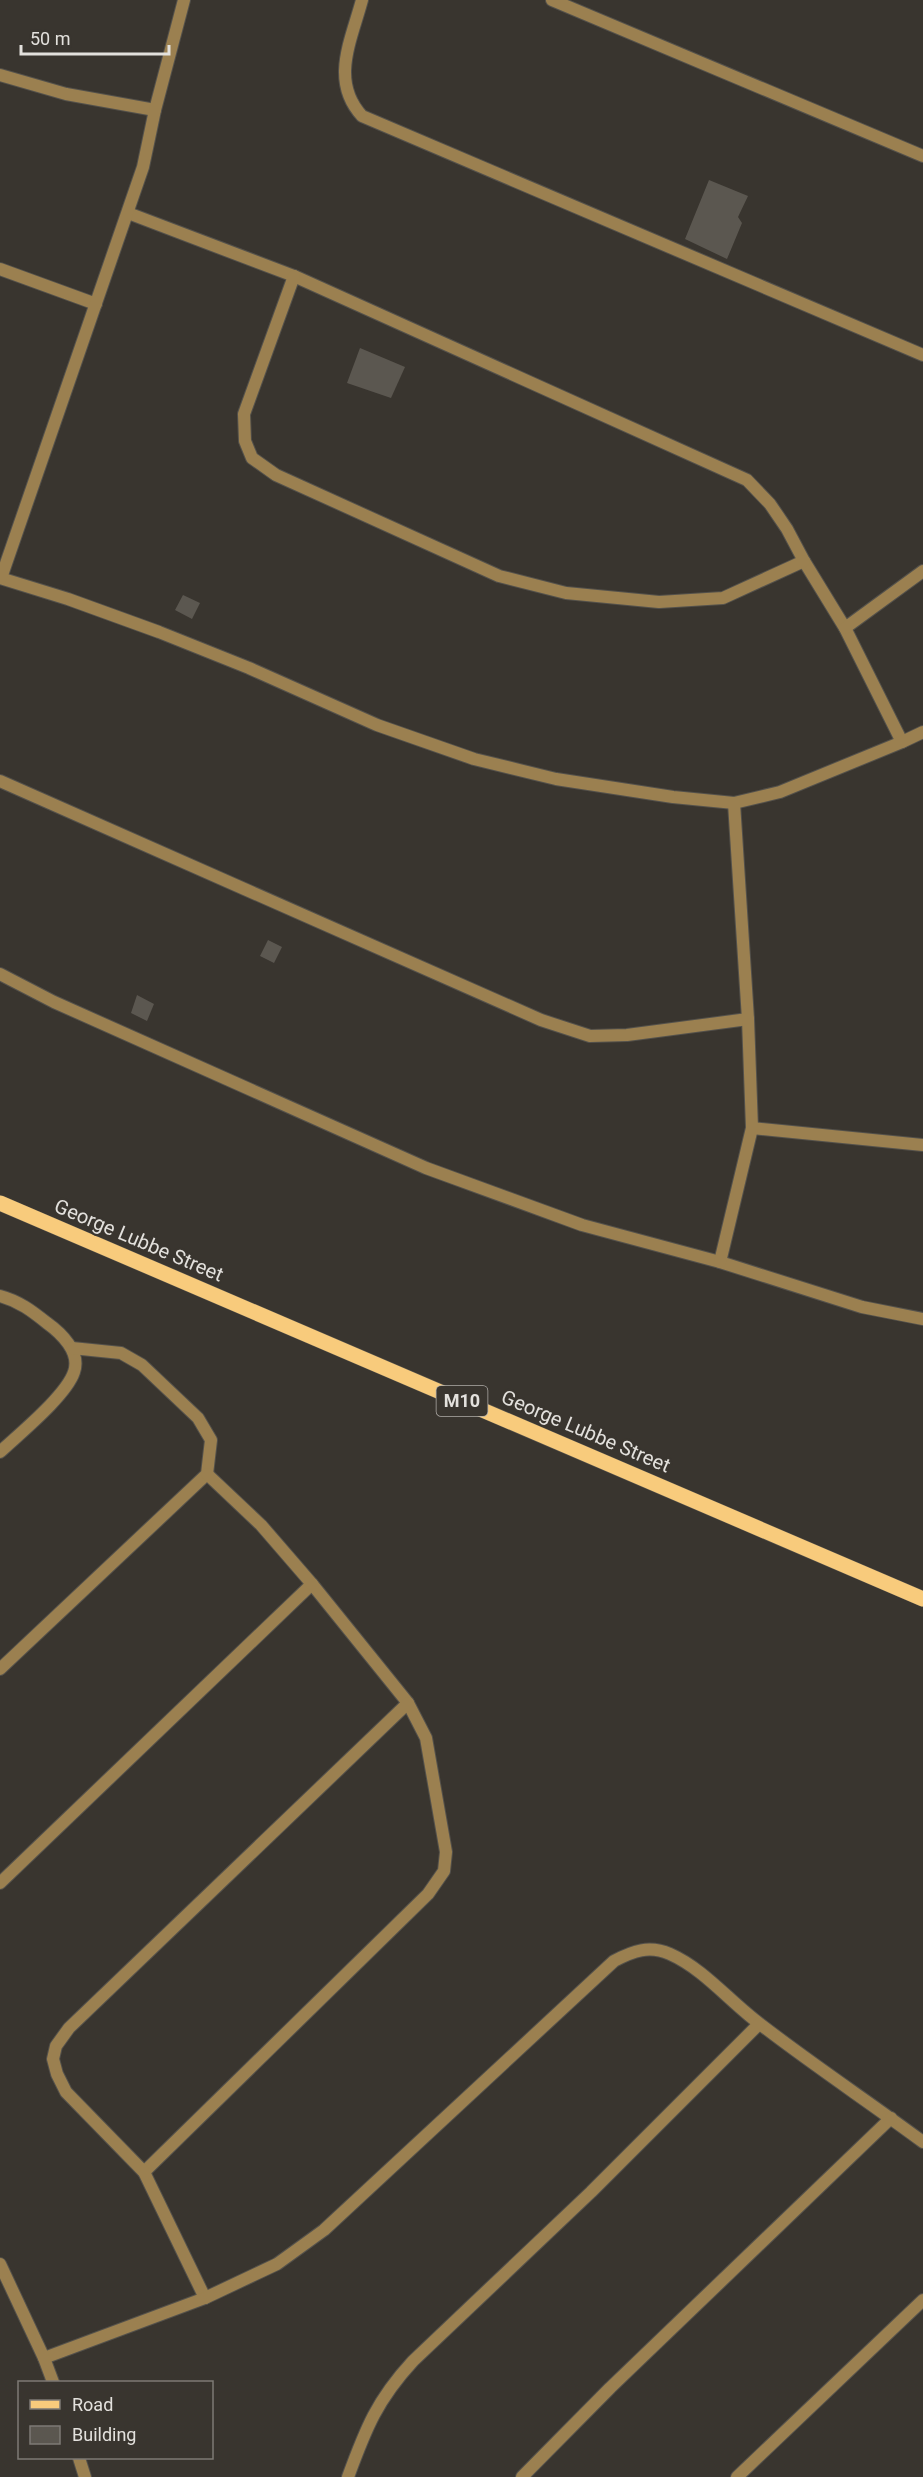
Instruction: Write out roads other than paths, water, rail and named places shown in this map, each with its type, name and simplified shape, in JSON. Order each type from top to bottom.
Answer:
[{"type":"main road","name":"George Lubbe Street","points":[[0,1203],[923,1599]]},
{"type":"street","points":[[184,0],[155,110],[143,167],[0,578],[68,599],[159,632],[249,668],[377,725],[474,759],[556,779],[673,797],[734,803],[780,792],[923,732]]},
{"type":"street","points":[[362,0],[344,68],[345,87],[351,104],[362,116],[923,355]]},
{"type":"street","points":[[552,0],[923,156]]},
{"type":"street","points":[[0,75],[66,94],[155,110]]},
{"type":"street","points":[[128,213],[294,276],[747,480],[770,504],[787,529],[845,628],[902,742]]},
{"type":"street","points":[[0,269],[96,304]]},
{"type":"street","points":[[294,276],[244,414],[245,441],[252,459],[276,475],[499,576],[566,593],[659,602],[723,598],[804,561]]},
{"type":"street","points":[[845,628],[923,571]]},
{"type":"street","points":[[0,781],[540,1020],[590,1036],[627,1035],[748,1019]]},
{"type":"street","points":[[720,1262],[752,1128],[748,1019],[734,803]]},
{"type":"street","points":[[0,974],[54,1002],[426,1168],[582,1225],[720,1262],[862,1307],[923,1319]]},
{"type":"street","points":[[752,1128],[923,1145]]},
{"type":"street","points":[[0,1296],[15,1300],[58,1330],[72,1347],[75,1370],[64,1390],[0,1452]]},
{"type":"street","points":[[0,1669],[207,1474],[211,1440],[198,1418],[142,1365],[121,1353],[72,1347]]},
{"type":"street","points":[[144,2172],[428,1894],[444,1870],[446,1852],[426,1738],[408,1703],[261,1525],[207,1474]]},
{"type":"street","points":[[0,1883],[312,1584]]},
{"type":"street","points":[[205,2298],[144,2172],[66,2092],[53,2059],[56,2046],[69,2028],[408,1703]]},
{"type":"street","points":[[44,2358],[205,2298],[278,2264],[324,2230],[614,1961],[630,1953],[649,1948],[670,1954],[698,1972],[759,2024],[923,2142]]},
{"type":"street","points":[[348,2477],[370,2418],[390,2387],[413,2361],[591,2192],[759,2024]]},
{"type":"street","points":[[522,2477],[610,2388],[891,2118]]},
{"type":"street","points":[[0,2264],[53,2381]]},
{"type":"street","points":[[737,2477],[923,2300]]},
{"type":"street","points":[[80,2459],[86,2477]]}]
